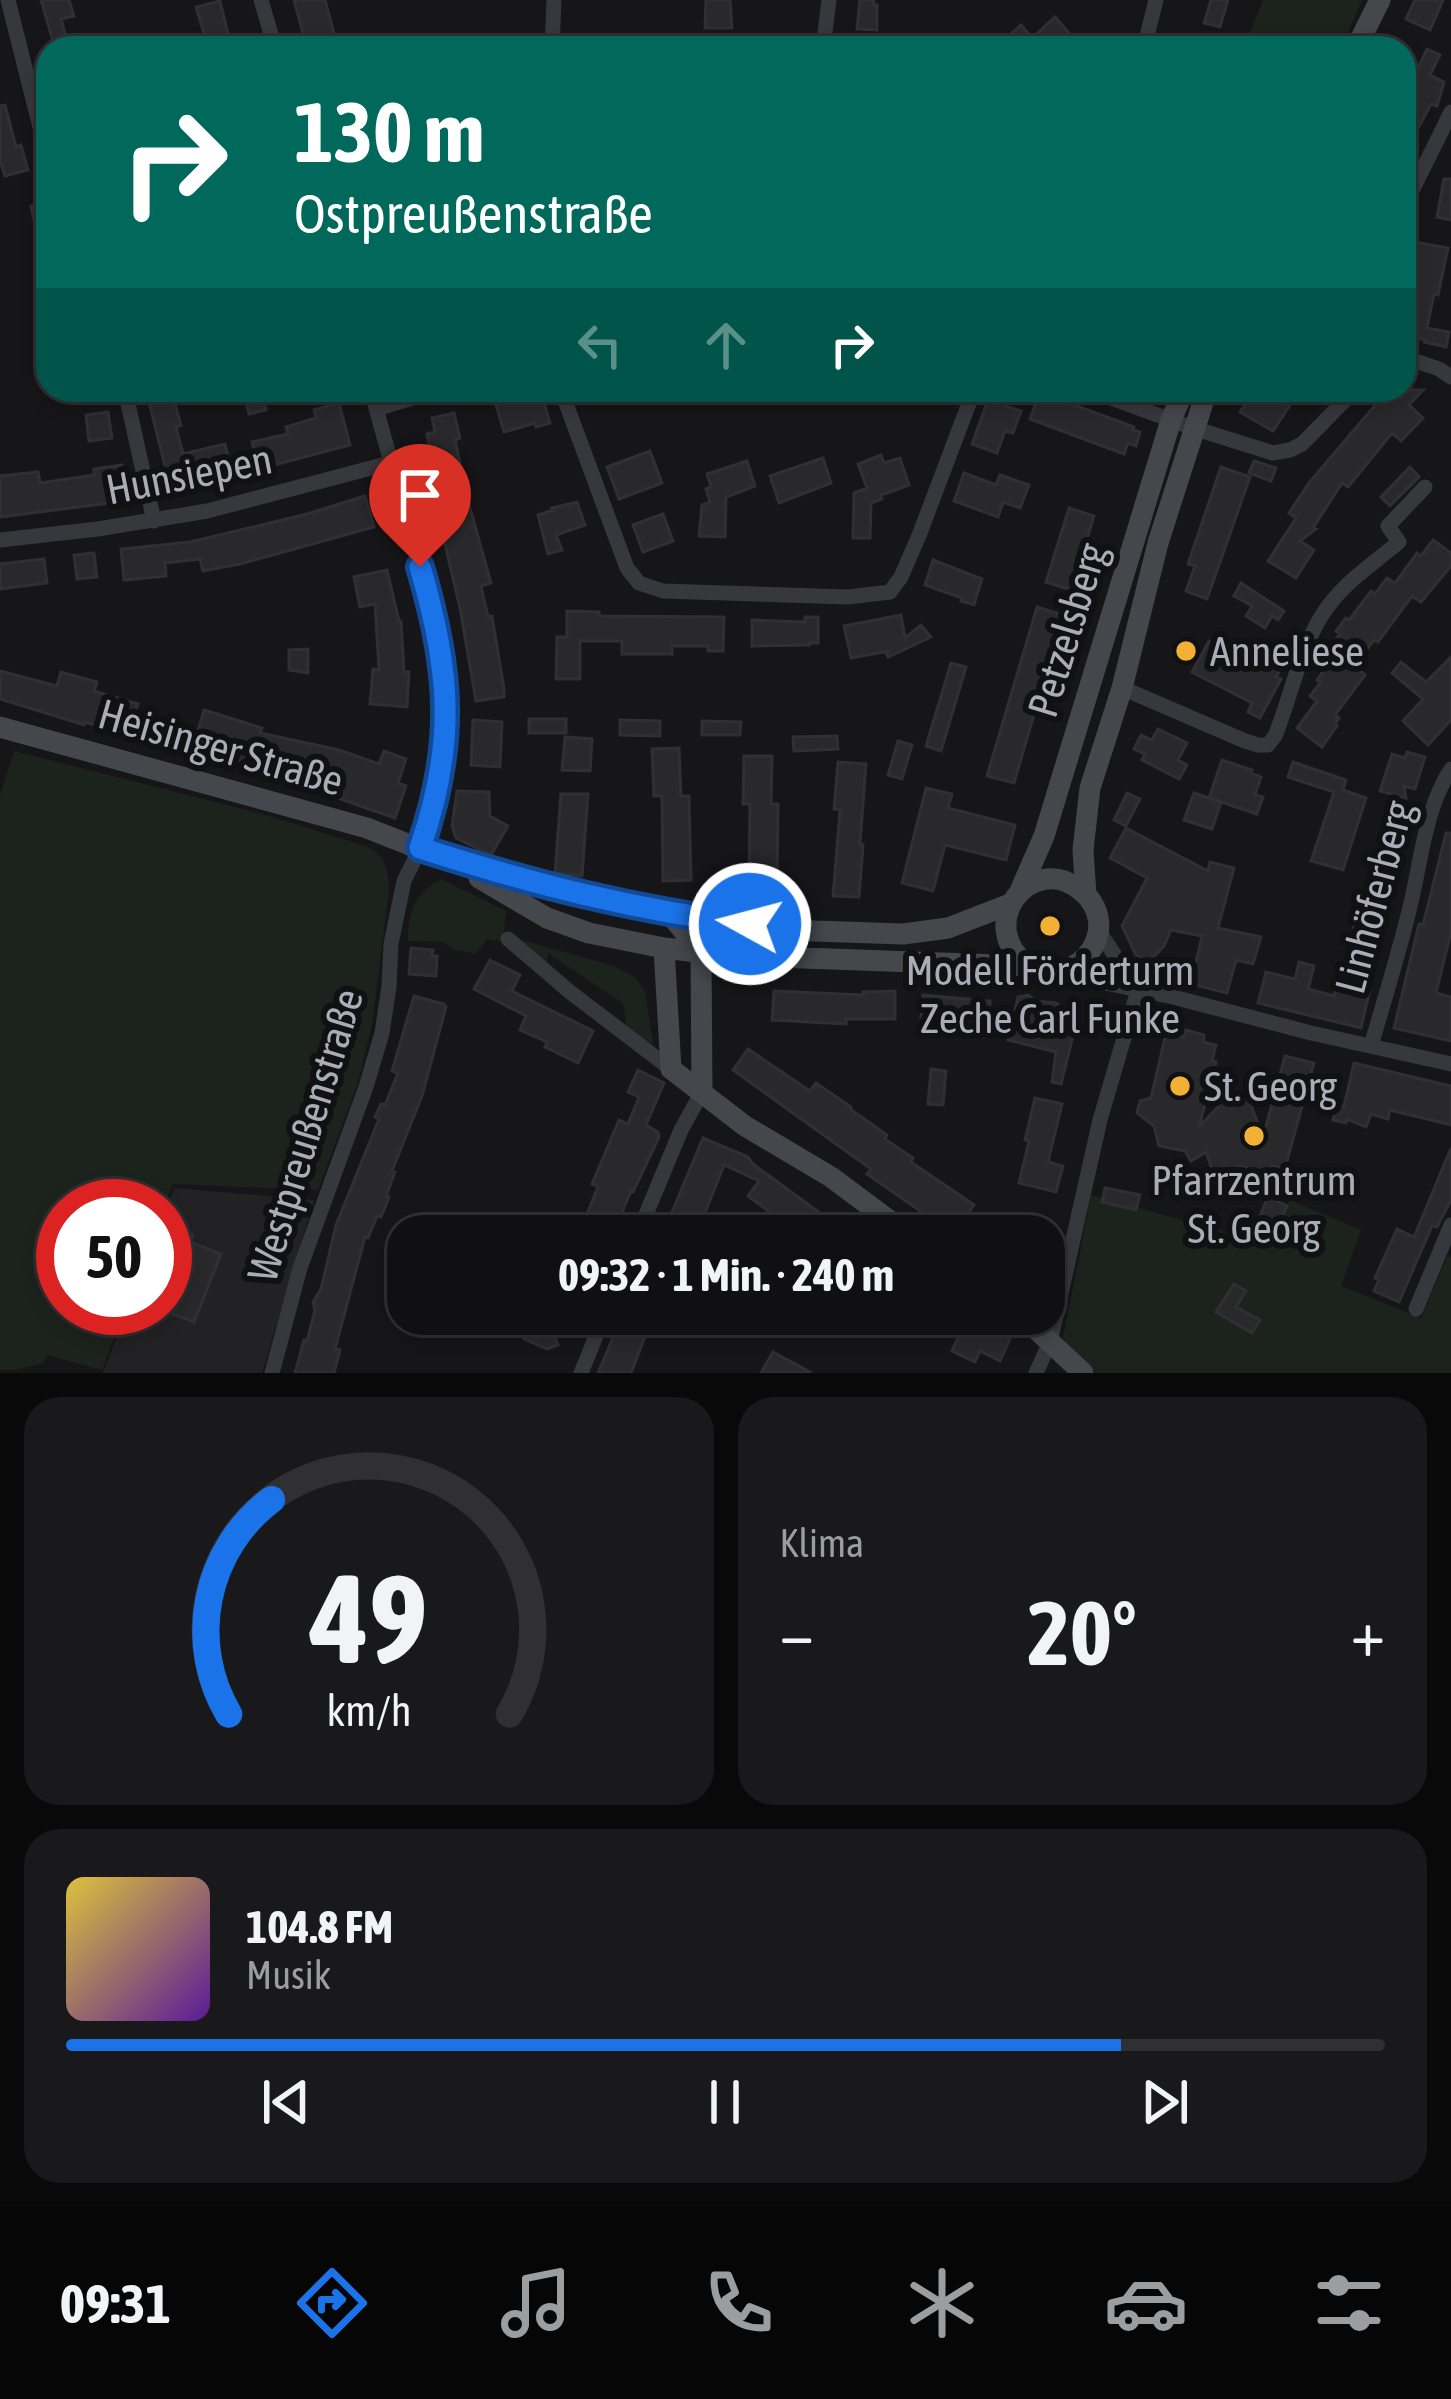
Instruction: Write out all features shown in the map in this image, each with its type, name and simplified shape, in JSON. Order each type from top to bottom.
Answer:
[{"type":"main road","points":[[1362,36],[1380,0]]},
{"type":"main road","name":"Petzelsberg","points":[[1086,895],[1083,850],[1090,788],[1158,543],[1183,402]]},
{"type":"main road","name":"Petzelsberg","points":[[1015,898],[1050,820],[1182,424],[1198,402]]},
{"type":"main road","name":"Heisinger Straße","points":[[0,727],[367,828],[519,880],[670,914],[891,935],[929,932],[1015,898],[1036,882],[1072,884],[1086,895]]},
{"type":"main road","name":"Heisinger Straße","points":[[420,848],[547,918],[589,933],[664,948],[1028,966]]},
{"type":"main road","points":[[1015,898],[1006,915],[1011,950],[1028,966],[1057,973],[1088,955],[1098,930],[1096,911],[1086,895]]},
{"type":"main road","points":[[670,914],[700,953],[702,1092]]},
{"type":"main road","points":[[706,919],[664,948],[670,1069],[745,1126],[831,1177],[882,1215]]},
{"type":"main road","points":[[1042,1335],[1083,1373]]},
{"type":"street","points":[[8,0],[36,111]]},
{"type":"street","points":[[261,0],[271,36]]},
{"type":"street","points":[[552,36],[554,0]]},
{"type":"street","points":[[825,36],[829,0]]},
{"type":"street","points":[[1147,36],[1156,0]]},
{"type":"street","points":[[1416,183],[1451,112]]},
{"type":"street","points":[[1416,361],[1451,377]]},
{"type":"street","points":[[127,402],[154,520]]},
{"type":"street","name":"Westpreußenstraße","points":[[272,1373],[300,1268],[382,1034],[404,881],[434,809],[442,761],[447,707],[438,632],[374,402]]},
{"type":"street","points":[[376,409],[399,402]]},
{"type":"street","points":[[565,402],[627,568],[639,583],[663,591],[848,597],[881,595],[896,586],[969,402]]},
{"type":"street","points":[[1122,402],[1273,453],[1302,444],[1344,402]]},
{"type":"street","name":"Hunsiepen","points":[[0,540],[154,520],[390,464]]},
{"type":"street","points":[[1121,688],[1245,742],[1268,745],[1327,607],[1399,542],[1388,526],[1425,487]]},
{"type":"street","name":"Linhöferberg","points":[[1371,1046],[1431,814],[1451,769]]},
{"type":"street","points":[[1065,1250],[1138,990],[1098,930]]},
{"type":"street","points":[[508,939],[670,1069]]},
{"type":"street","points":[[1057,973],[1451,1064]]},
{"type":"street","points":[[646,1215],[702,1092]]},
{"type":"street","points":[[1416,1309],[1451,1225]]},
{"type":"street","points":[[581,1373],[596,1335]]},
{"type":"street","points":[[1036,1373],[1050,1335]]},
{"type":"shaded area","points":[[1263,0],[1362,0],[1346,36],[1249,36]]},
{"type":"shaded area","points":[[14,751],[259,813],[366,846],[381,858],[388,875],[372,1025],[357,1086],[318,1190],[192,1185],[192,1179],[36,1179],[36,1335],[115,1335],[102,1370],[47,1355],[43,1363],[0,1370],[0,795]]},
{"type":"shaded area","points":[[441,879],[506,911],[503,941],[487,939],[476,954],[443,942],[408,941],[415,904]]},
{"type":"shaded area","points":[[522,940],[614,966],[635,977],[645,991],[653,1044],[627,1027],[618,1000],[548,953],[547,964]]},
{"type":"shaded area","points":[[192,1190],[314,1200],[262,1373],[103,1373],[118,1335],[192,1335]]},
{"type":"shaded area","points":[[1091,1195],[1270,1244],[1290,1200],[1361,1230],[1341,1286],[1421,1318],[1448,1255],[1451,1257],[1451,1373],[1096,1373],[1066,1344],[1065,1328]]},
{"type":"building","points":[[41,0],[69,0],[74,16],[61,19],[66,36],[52,36]]},
{"type":"building","points":[[294,0],[325,0],[335,36],[304,36]]},
{"type":"building","points":[[706,0],[730,0],[732,28],[705,28]]},
{"type":"building","points":[[860,0],[874,0],[877,5],[877,30],[857,29]]},
{"type":"building","points":[[1211,0],[1228,0],[1220,27],[1204,23]]},
{"type":"building","points":[[1415,0],[1443,0],[1430,30],[1406,19]]},
{"type":"building","points":[[220,1],[229,36],[205,36],[196,7]]},
{"type":"building","points":[[1055,17],[1072,36],[1034,36]]},
{"type":"building","points":[[1021,25],[1030,36],[1009,36]]},
{"type":"building","points":[[1427,49],[1440,55],[1430,75],[1444,82],[1437,106],[1431,104],[1416,132],[1416,73]]},
{"type":"building","points":[[5,105],[16,147],[21,145],[28,170],[5,176],[0,160],[0,106]]},
{"type":"building","points":[[1444,179],[1451,179],[1451,220],[1437,217]]},
{"type":"building","points":[[1416,242],[1448,248],[1427,328],[1449,332],[1446,347],[1416,338]]},
{"type":"building","points":[[149,402],[174,402],[183,454],[225,444],[232,474],[171,490]]},
{"type":"building","points":[[246,402],[264,402],[266,410],[249,414]]},
{"type":"building","points":[[544,402],[550,423],[504,432],[496,405]]},
{"type":"building","points":[[987,402],[1008,402],[1006,406],[1021,411],[1013,433],[1005,431],[997,453],[972,444]]},
{"type":"building","points":[[1036,402],[1066,402],[1140,432],[1136,446],[1128,443],[1124,454],[1030,419]]},
{"type":"building","points":[[1247,402],[1292,402],[1273,431],[1240,412]]},
{"type":"building","points":[[1378,402],[1412,402],[1409,405],[1423,418],[1401,441],[1392,433],[1348,487],[1342,483],[1316,529],[1300,541],[1314,550],[1296,578],[1268,561],[1296,518],[1289,513]]},
{"type":"building","points":[[339,403],[350,445],[259,469],[252,442],[288,434],[286,427],[316,418],[314,410]]},
{"type":"building","points":[[108,412],[112,438],[89,441],[86,415]]},
{"type":"building","points":[[454,413],[460,438],[455,440],[491,583],[481,586],[488,617],[492,616],[504,689],[504,697],[476,701],[427,434],[435,432],[432,418]]},
{"type":"building","points":[[650,451],[662,483],[619,499],[607,467]]},
{"type":"building","points":[[881,455],[884,463],[900,458],[909,485],[871,503],[870,538],[853,538],[854,493],[867,488],[858,464]]},
{"type":"building","points":[[823,458],[831,483],[779,503],[770,476]]},
{"type":"building","points":[[747,461],[755,486],[726,497],[725,537],[699,536],[702,505],[710,502],[707,474]]},
{"type":"building","points":[[1254,461],[1276,468],[1271,481],[1249,473]]},
{"type":"building","points":[[122,465],[126,501],[0,517],[0,476],[38,472],[40,483],[94,475],[94,469]]},
{"type":"building","points":[[1221,467],[1250,477],[1207,599],[1186,591],[1195,566],[1188,564]]},
{"type":"building","points":[[1410,467],[1419,477],[1390,506],[1381,497]]},
{"type":"building","points":[[964,473],[996,485],[1000,475],[1029,485],[1020,508],[1003,502],[998,517],[954,501]]},
{"type":"building","points":[[365,496],[374,527],[240,564],[203,571],[200,559],[165,563],[166,576],[124,580],[121,549],[190,542]]},
{"type":"building","points":[[577,502],[585,525],[556,535],[562,550],[548,554],[538,515]]},
{"type":"building","points":[[1069,508],[1094,516],[1071,590],[1046,582]]},
{"type":"building","points":[[663,514],[673,541],[643,552],[633,525]]},
{"type":"building","points":[[1433,540],[1451,553],[1451,566],[1421,602],[1412,596],[1354,666],[1365,675],[1335,715],[1337,726],[1322,747],[1297,728],[1317,701],[1310,696],[1336,653],[1329,648],[1340,634],[1336,631],[1371,591],[1375,594],[1387,578],[1395,583]]},
{"type":"building","points":[[94,553],[97,577],[77,579],[74,555]]},
{"type":"building","points":[[44,559],[47,583],[0,589],[0,564]]},
{"type":"building","points":[[933,560],[982,579],[974,605],[925,585]]},
{"type":"building","points":[[387,570],[401,621],[404,672],[409,672],[407,707],[370,704],[373,669],[379,670],[375,604],[360,607],[354,577]]},
{"type":"building","points":[[1241,583],[1284,611],[1278,620],[1272,616],[1265,628],[1246,616],[1252,606],[1234,596]]},
{"type":"building","points":[[1037,607],[1063,615],[1014,783],[987,776]]},
{"type":"building","points":[[567,611],[599,612],[599,616],[724,617],[723,651],[672,646],[672,654],[622,654],[622,641],[580,641],[580,679],[556,679],[557,637],[567,637]]},
{"type":"building","points":[[901,615],[905,638],[921,625],[931,637],[888,657],[889,651],[851,658],[844,626]]},
{"type":"building","points":[[805,617],[818,617],[818,643],[752,646],[752,620],[805,622]]},
{"type":"building","points":[[1209,641],[1264,670],[1276,648],[1287,655],[1276,677],[1281,679],[1260,718],[1248,712],[1252,703],[1192,672]]},
{"type":"building","points":[[308,649],[308,673],[289,670],[289,650]]},
{"type":"building","points":[[1451,657],[1451,720],[1428,745],[1403,721],[1423,699],[1392,673],[1401,662],[1426,682]]},
{"type":"building","points":[[951,663],[966,667],[941,751],[926,746]]},
{"type":"building","points":[[0,671],[57,686],[61,672],[97,682],[94,691],[138,704],[135,713],[198,731],[204,710],[262,728],[260,733],[379,764],[384,751],[406,759],[398,783],[406,786],[395,818],[332,796],[334,790],[273,776],[274,771],[177,742],[175,749],[0,699]]},
{"type":"building","points":[[529,719],[566,719],[566,733],[529,733]]},
{"type":"building","points":[[473,720],[502,722],[500,767],[471,765]]},
{"type":"building","points":[[620,720],[660,721],[660,736],[620,735]]},
{"type":"building","points":[[702,721],[741,722],[740,735],[702,735]]},
{"type":"building","points":[[1158,729],[1187,743],[1178,760],[1187,765],[1179,779],[1142,760],[1145,754],[1134,749],[1141,735],[1152,740]]},
{"type":"building","points":[[837,736],[838,749],[794,751],[793,737]]},
{"type":"building","points":[[565,737],[592,739],[590,771],[562,770]]},
{"type":"building","points":[[898,741],[912,745],[902,779],[888,775]]},
{"type":"building","points":[[679,748],[681,796],[689,796],[691,880],[663,881],[662,796],[654,796],[652,749]]},
{"type":"building","points":[[1407,752],[1425,757],[1415,789],[1404,786],[1406,798],[1380,791],[1392,754],[1405,758]]},
{"type":"building","points":[[744,756],[772,756],[771,804],[778,804],[777,889],[749,888],[750,804],[743,804]]},
{"type":"building","points":[[1222,760],[1261,777],[1255,795],[1263,797],[1257,814],[1209,798]]},
{"type":"building","points":[[838,762],[866,764],[859,897],[833,896],[840,810],[834,809]]},
{"type":"building","points":[[1293,762],[1346,780],[1343,790],[1366,798],[1343,870],[1311,861],[1334,792],[1288,777]]},
{"type":"building","points":[[926,788],[952,794],[948,808],[1015,825],[1006,860],[945,845],[933,891],[902,883]]},
{"type":"building","points":[[457,791],[489,792],[490,816],[508,826],[491,855],[456,838],[452,826]]},
{"type":"building","points":[[1127,793],[1140,799],[1126,826],[1114,820]]},
{"type":"building","points":[[1194,793],[1221,802],[1212,829],[1184,820]]},
{"type":"building","points":[[561,794],[588,794],[582,876],[555,873]]},
{"type":"building","points":[[1126,828],[1208,871],[1210,862],[1234,868],[1218,928],[1261,937],[1253,964],[1236,960],[1227,993],[1191,984],[1202,936],[1171,930],[1149,962],[1136,955],[1122,926],[1147,878],[1110,858]]},
{"type":"building","points":[[1446,833],[1451,833],[1451,932],[1436,993],[1451,997],[1451,1041],[1394,1028]]},
{"type":"building","points":[[1360,902],[1384,907],[1375,945],[1351,939]]},
{"type":"building","points":[[411,948],[433,950],[436,976],[409,974]]},
{"type":"building","points":[[490,960],[520,975],[512,991],[593,1031],[578,1063],[520,1030],[526,1016],[474,989]]},
{"type":"building","points":[[1299,962],[1314,966],[1308,989],[1334,996],[1338,981],[1370,989],[1361,1028],[1258,1003],[1266,972],[1295,979]]},
{"type":"building","points":[[774,991],[863,995],[895,991],[895,1019],[846,1019],[846,1024],[772,1020]]},
{"type":"building","points":[[923,995],[990,1001],[987,1037],[920,1030]]},
{"type":"building","points":[[1028,995],[1062,1008],[1071,1005],[1079,1012],[1061,1084],[1052,1082],[1056,1052],[1008,1040],[1018,997]]},
{"type":"building","points":[[414,996],[446,1007],[422,1096],[392,1171],[381,1217],[377,1216],[365,1237],[335,1349],[340,1350],[334,1373],[295,1373],[336,1225],[379,1119],[375,1117],[398,1073],[392,1071]]},
{"type":"building","points":[[1186,1030],[1216,1045],[1199,1127],[1231,1093],[1247,1095],[1263,1137],[1285,1056],[1314,1063],[1285,1168],[1272,1166],[1270,1174],[1239,1166],[1229,1176],[1213,1172],[1206,1152],[1191,1161],[1185,1151],[1159,1146],[1154,1126],[1137,1113],[1140,1101],[1151,1098],[1166,1033],[1184,1037]]},
{"type":"building","points":[[748,1049],[810,1091],[816,1083],[887,1135],[885,1139],[913,1158],[911,1162],[974,1205],[969,1212],[973,1215],[926,1215],[867,1174],[871,1169],[733,1070]]},
{"type":"building","points":[[1354,1063],[1451,1086],[1451,1125],[1390,1110],[1388,1119],[1371,1114],[1366,1127],[1347,1119],[1346,1123],[1333,1120],[1336,1105],[1344,1106]]},
{"type":"building","points":[[931,1069],[946,1071],[943,1105],[928,1104]]},
{"type":"building","points":[[638,1070],[664,1083],[646,1125],[659,1137],[621,1215],[587,1215],[598,1187],[592,1184],[619,1120],[628,1124],[639,1097],[628,1092]]},
{"type":"building","points":[[1035,1098],[1062,1104],[1048,1162],[1063,1166],[1056,1192],[1019,1183]]},
{"type":"building","points":[[703,1138],[748,1157],[823,1215],[774,1215],[748,1196],[759,1181],[724,1165],[704,1215],[671,1215]]},
{"type":"building","points":[[1451,1148],[1451,1200],[1437,1227],[1432,1226],[1399,1302],[1374,1291],[1379,1280],[1375,1278],[1397,1229],[1414,1237]]},
{"type":"building","points":[[1105,1188],[1140,1195],[1136,1210],[1102,1202]]},
{"type":"building","points":[[1268,1197],[1287,1206],[1273,1238],[1254,1230]]},
{"type":"building","points":[[192,1243],[221,1254],[192,1321]]},
{"type":"building","points":[[1234,1284],[1246,1291],[1236,1307],[1260,1320],[1252,1333],[1216,1312]]},
{"type":"building","points":[[526,1335],[556,1335],[558,1345],[547,1349],[524,1339]]},
{"type":"building","points":[[614,1335],[646,1335],[631,1373],[598,1373]]},
{"type":"building","points":[[959,1335],[1010,1339],[1000,1361],[980,1351],[975,1362],[952,1351]]},
{"type":"building","points":[[773,1352],[812,1373],[761,1373]]},
{"type":"place","name":"Anneliese","points":[[1186,651]]},
{"type":"place","name":"Modell Förderturm Zeche Carl Funke","points":[[1050,926]]},
{"type":"place","name":"St. Georg","points":[[1180,1086]]},
{"type":"place","name":"Pfarrzentrum St. Georg","points":[[1254,1136]]},
{"type":"route","points":[[420,567],[438,632],[447,707],[434,809],[420,848],[602,900],[750,924]]}]
